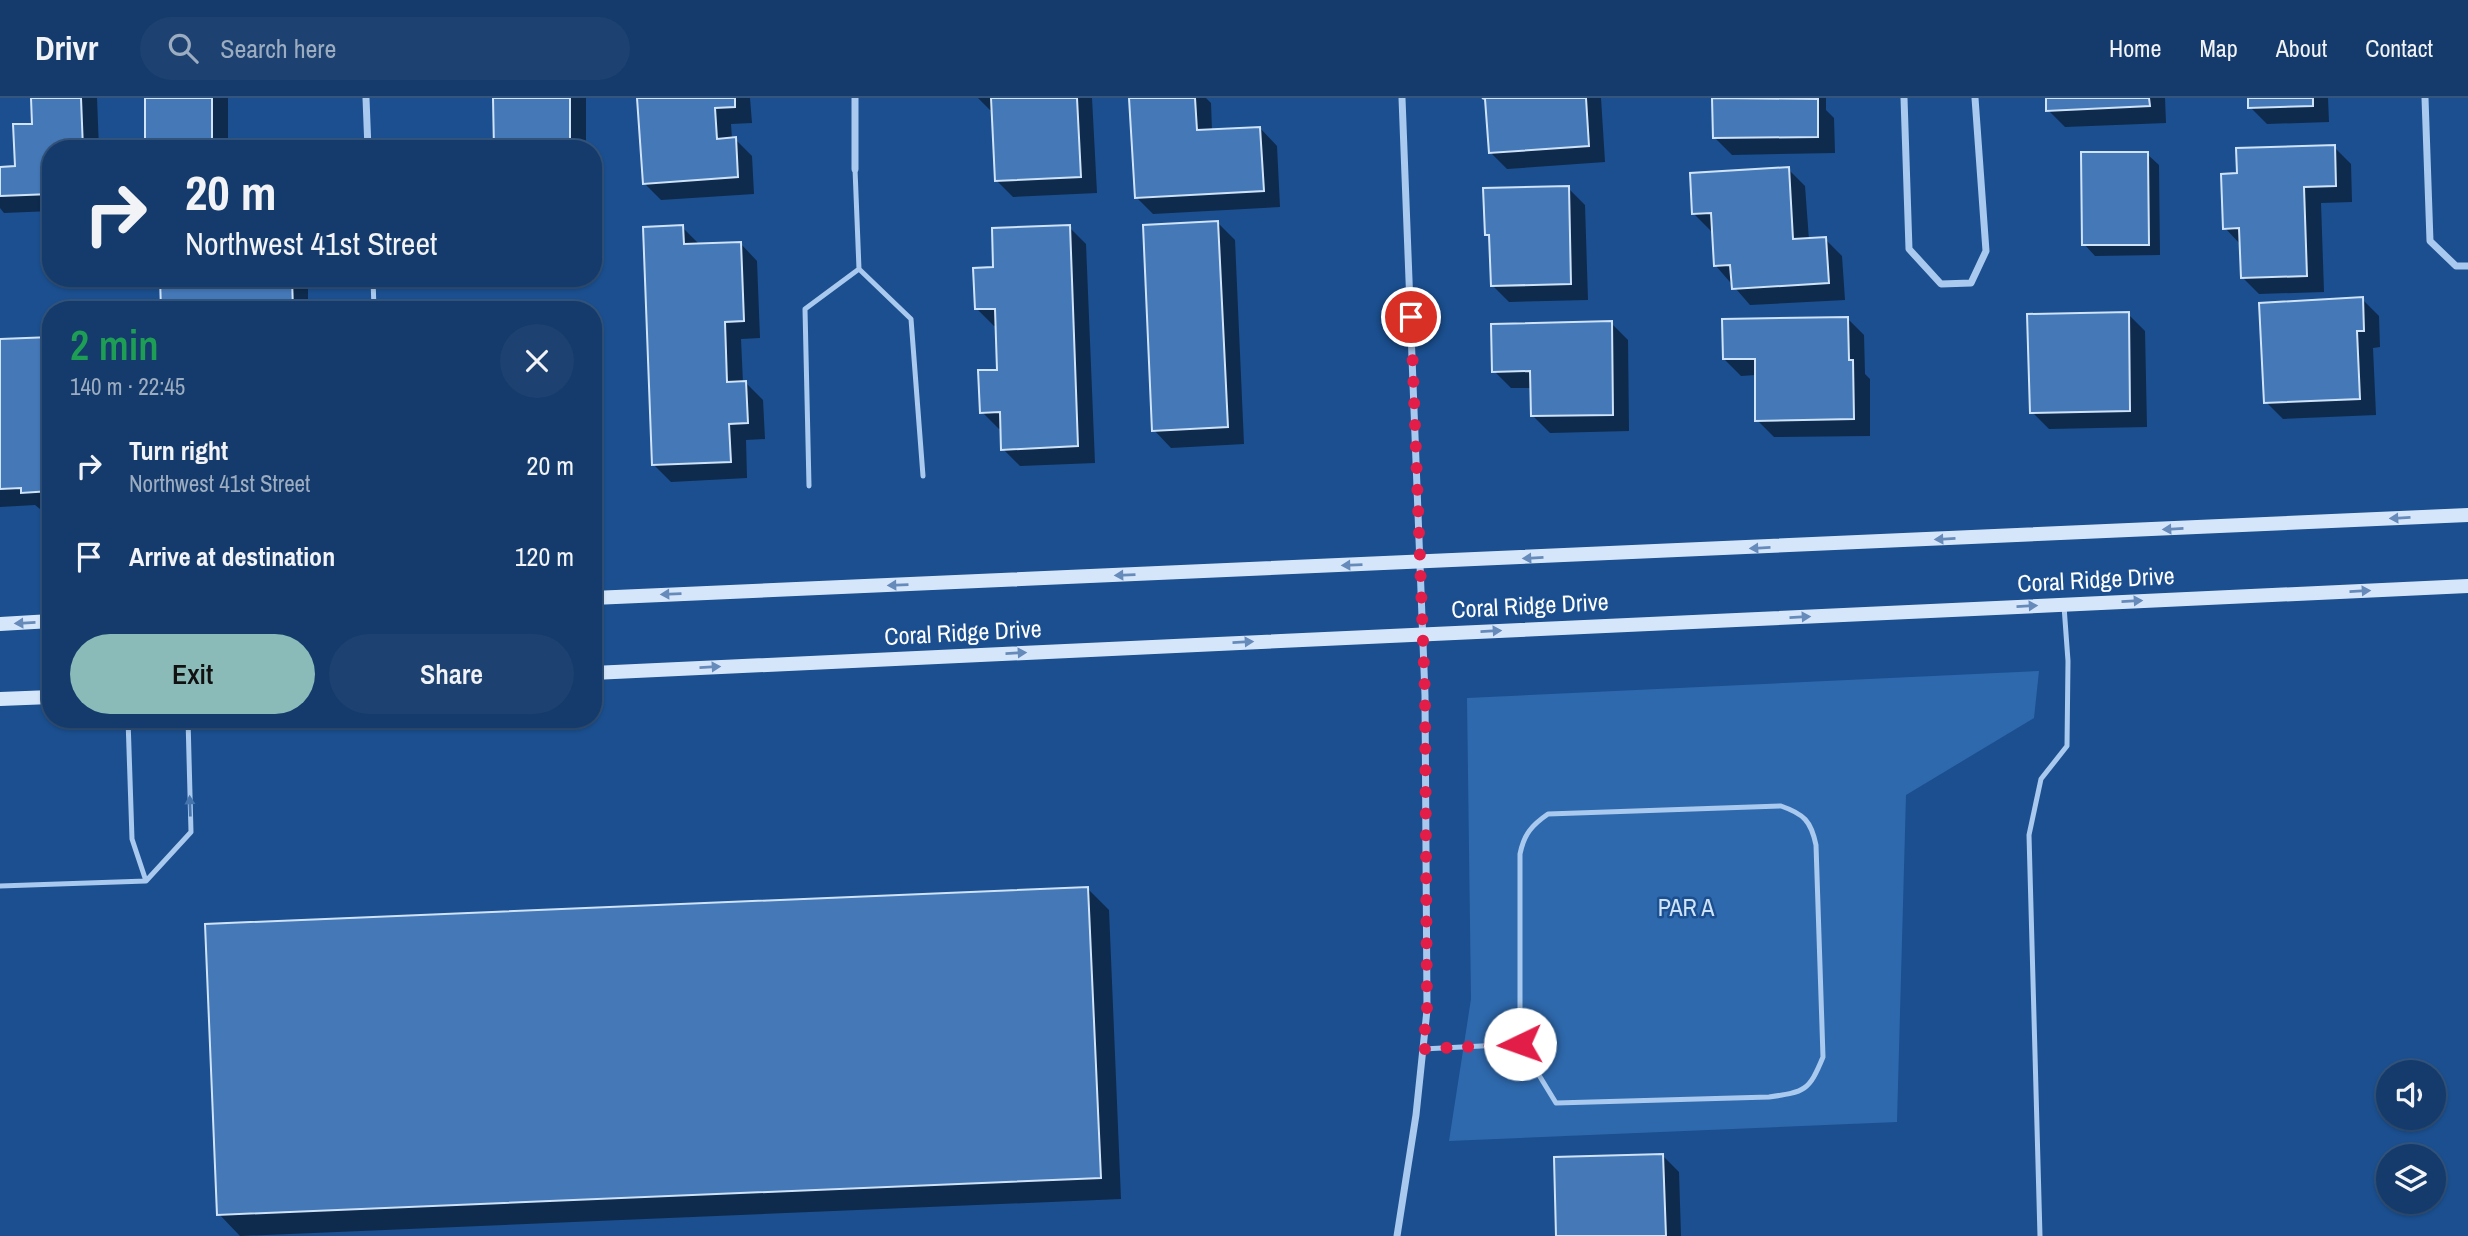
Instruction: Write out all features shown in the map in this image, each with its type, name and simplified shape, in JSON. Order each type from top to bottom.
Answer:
[{"type":"main road","name":"Coral Ridge Drive","points":[[602,598],[2468,515]]},
{"type":"main road","name":"Coral Ridge Drive","points":[[602,673],[2468,586]]},
{"type":"main road","points":[[0,624],[42,622]]},
{"type":"main road","points":[[0,699],[42,697]]},
{"type":"street","points":[[366,98],[368,140]]},
{"type":"street","points":[[855,98],[855,169]]},
{"type":"street","points":[[1397,1236],[1416,1115],[1427,1010],[1423,634],[1402,98]]},
{"type":"street","points":[[1904,98],[1909,249],[1941,284],[1971,283],[1986,251],[1975,98]]},
{"type":"street","points":[[2425,98],[2430,241],[2456,266],[2468,266]]},
{"type":"lane","points":[[855,169],[859,269],[911,319],[923,476]]},
{"type":"lane","points":[[809,486],[805,309],[859,269]]},
{"type":"lane","points":[[2040,1236],[2028,835],[2041,779],[2067,746],[2068,661],[2064,604]]},
{"type":"lane","points":[[128,728],[132,839],[146,881]]},
{"type":"lane","points":[[0,886],[146,881],[191,832],[188,728]]},
{"type":"lane","points":[[1781,806],[1798,812],[1812,827],[1816,845],[1823,1057],[1813,1082],[1798,1093],[1769,1097],[1556,1103],[1520,1044],[1520,854],[1523,838],[1533,825],[1548,814],[1781,806]]},
{"type":"lane","points":[[1423,1049],[1520,1044]]},
{"type":"green space","name":"PAR A","points":[[2039,671],[2034,718],[1906,795],[1897,1122],[1449,1141],[1471,999],[1467,698]]},
{"type":"building","points":[[31,98],[81,98],[83,140],[42,140],[42,194],[0,196],[0,167],[15,166],[13,124],[32,124]]},
{"type":"building","points":[[145,98],[212,98],[212,140],[145,140]]},
{"type":"building","points":[[493,98],[570,98],[570,140],[494,140]]},
{"type":"building","points":[[637,98],[735,98],[735,107],[715,108],[717,139],[736,137],[738,177],[643,184]]},
{"type":"building","points":[[991,98],[1077,98],[1081,177],[995,181]]},
{"type":"building","points":[[1129,98],[1195,98],[1197,130],[1260,127],[1264,191],[1135,198]]},
{"type":"building","points":[[1482,98],[1586,98],[1589,146],[1489,153],[1485,99]]},
{"type":"building","points":[[1712,98],[1818,99],[1818,137],[1713,138]]},
{"type":"building","points":[[2046,98],[2149,98],[2150,106],[2046,111]]},
{"type":"building","points":[[2248,98],[2313,98],[2313,106],[2248,108]]},
{"type":"building","points":[[2335,145],[2336,186],[2304,187],[2307,276],[2241,278],[2239,228],[2223,229],[2221,174],[2237,173],[2236,148]]},
{"type":"building","points":[[2081,152],[2148,152],[2149,245],[2082,245]]},
{"type":"building","points":[[1789,167],[1793,239],[1826,237],[1829,283],[1732,289],[1730,265],[1714,266],[1711,213],[1692,214],[1690,173]]},
{"type":"building","points":[[1569,186],[1571,284],[1491,286],[1489,235],[1485,235],[1483,188]]},
{"type":"building","points":[[1218,221],[1228,427],[1152,431],[1143,225]]},
{"type":"building","points":[[683,225],[684,244],[741,242],[744,321],[725,322],[727,382],[746,381],[748,423],[729,424],[731,462],[652,465],[643,227]]},
{"type":"building","points":[[1070,225],[1078,446],[1001,450],[1000,412],[980,413],[978,370],[997,370],[995,309],[975,309],[973,268],[993,267],[992,228]]},
{"type":"building","points":[[160,287],[292,287],[293,301],[161,301]]},
{"type":"building","points":[[2363,297],[2364,331],[2357,331],[2360,399],[2264,403],[2259,303]]},
{"type":"building","points":[[2129,312],[2130,411],[2030,413],[2027,314]]},
{"type":"building","points":[[1848,317],[1849,360],[1853,360],[1854,419],[1755,421],[1755,359],[1723,359],[1722,319]]},
{"type":"building","points":[[1612,321],[1613,415],[1531,416],[1530,371],[1492,372],[1491,324]]},
{"type":"building","points":[[42,337],[42,492],[21,493],[21,488],[0,489],[0,339]]},
{"type":"building","points":[[1088,887],[1101,1178],[217,1215],[205,924]]},
{"type":"building","points":[[1663,1154],[1666,1236],[1556,1236],[1554,1157]]},
{"type":"route","points":[[1411,317],[1425,695],[1427,1010],[1423,1049],[1520,1044]]}]
